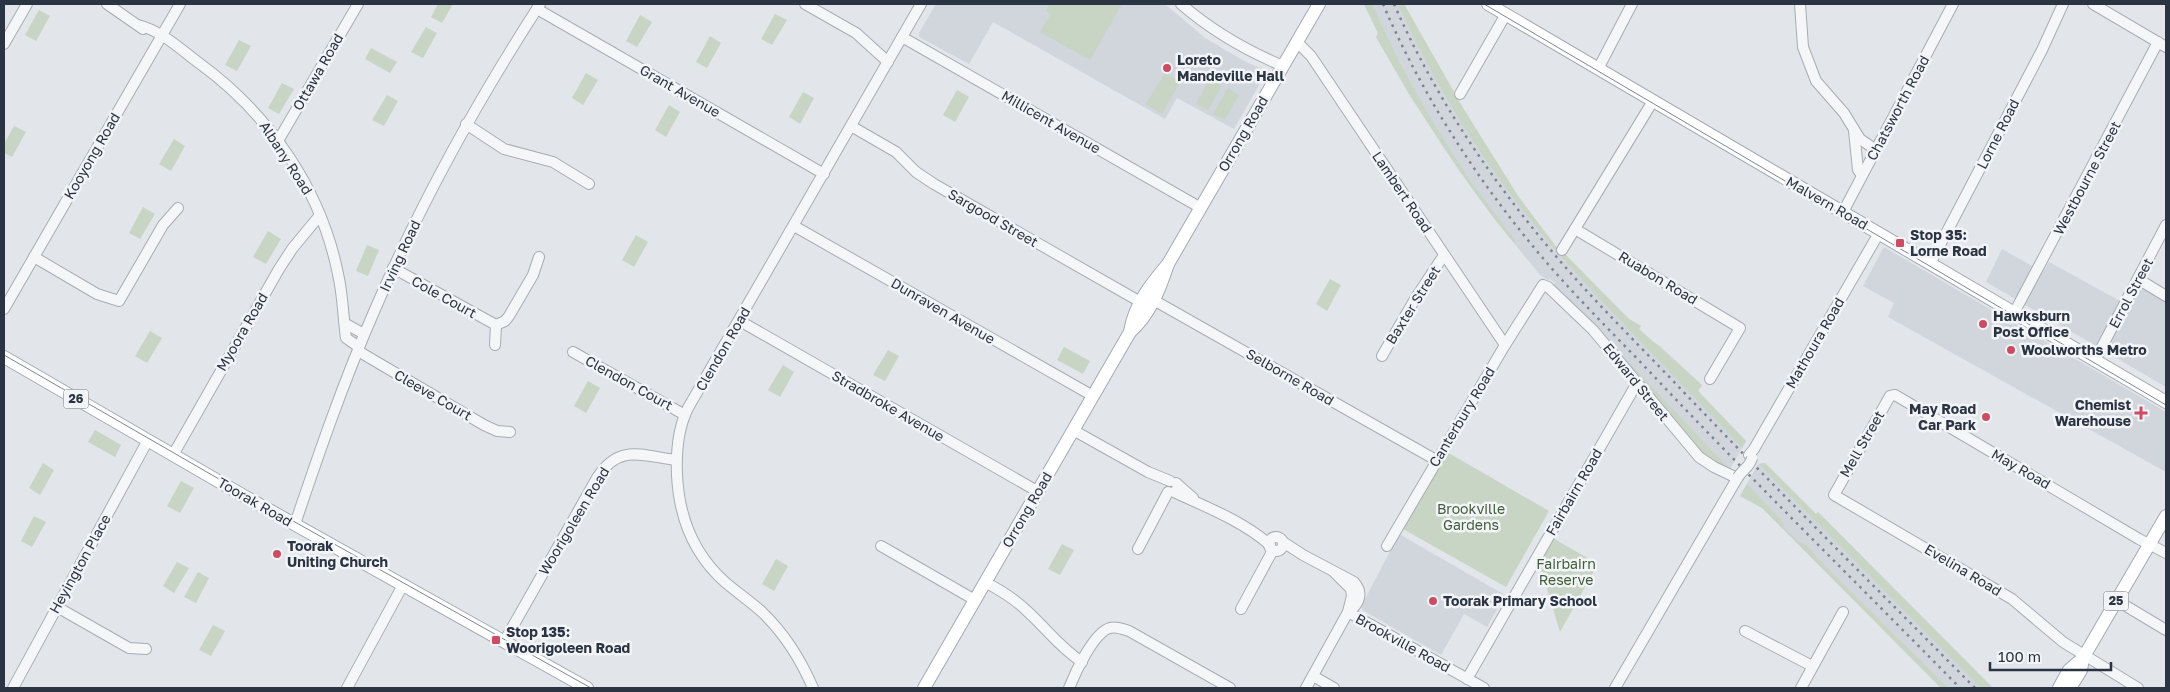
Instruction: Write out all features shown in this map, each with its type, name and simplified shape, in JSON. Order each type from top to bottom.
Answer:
[{"type":"main road","name":"Orrong Road","points":[[924,688],[1130,332],[1132,316],[1147,301],[1153,281],[1168,264],[1319,4]]},
{"type":"main road","name":"Malvern Road","points":[[1488,4],[2166,402]]},
{"type":"main road","name":"Toorak Road","points":[[4,357],[173,455],[587,688]]},
{"type":"main road","name":"25","points":[[2058,688],[2069,670],[2083,657],[2166,516]]},
{"type":"main road","name":"25","points":[[2070,688],[2081,670],[2083,657]]},
{"type":"street","points":[[4,44],[27,4]]},
{"type":"street","name":"Albany Road","points":[[107,4],[138,25],[148,28],[161,38],[177,44],[184,52],[210,70],[248,105],[278,141],[303,180],[320,215],[335,259],[346,324],[346,338],[358,349]]},
{"type":"street","name":"Kooyong Road","points":[[4,309],[180,4]]},
{"type":"street","name":"Ottawa Road","points":[[278,141],[358,4]]},
{"type":"street","points":[[805,4],[852,30],[888,62]]},
{"type":"street","name":"Clendon Road","points":[[813,688],[806,671],[781,634],[762,612],[717,574],[692,539],[684,522],[680,504],[676,460],[680,430],[685,414],[922,4]]},
{"type":"street","points":[[1181,4],[1220,34],[1251,52],[1282,66]]},
{"type":"street","points":[[1598,69],[1632,4]]},
{"type":"street","points":[[1800,4],[1800,30],[1809,66],[1822,90],[1844,114],[1854,131],[1864,143],[1876,150]]},
{"type":"street","name":"Chatsworth Road","points":[[1843,212],[1953,4]]},
{"type":"street","name":"Lorne Road","points":[[1930,264],[2042,50],[2063,4]]},
{"type":"street","points":[[2093,4],[2162,44]]},
{"type":"street","name":"Irving Road","points":[[295,524],[321,446],[358,349],[393,268],[466,124],[539,6]]},
{"type":"street","name":"Grant Avenue","points":[[539,6],[824,174]]},
{"type":"street","points":[[1460,94],[1506,14]]},
{"type":"street","name":"Millicent Avenue","points":[[902,37],[1201,208]]},
{"type":"street","name":"Lambert Road","points":[[1297,42],[1311,56],[1505,345]]},
{"type":"street","name":"Westbourne Street","points":[[2014,313],[2162,44]]},
{"type":"street","points":[[1562,250],[1653,101]]},
{"type":"street","points":[[466,124],[504,149],[553,162],[588,184]]},
{"type":"street","name":"Sargood Street","points":[[851,126],[896,152],[929,181],[1147,301]]},
{"type":"street","points":[[1854,131],[1858,170],[1862,176]]},
{"type":"street","points":[[34,257],[97,294],[120,301],[163,225],[178,208]]},
{"type":"street","name":"Myoora Road","points":[[173,455],[279,269],[292,248],[320,215]]},
{"type":"street","name":"Dunraven Avenue","points":[[794,226],[1092,396]]},
{"type":"street","name":"Errol Street","points":[[2095,360],[2166,226]]},
{"type":"street","name":"Ruabon Road","points":[[1575,229],[1740,328],[1710,379]]},
{"type":"street","name":"Mathoura Road","points":[[1615,688],[1739,476],[1742,462],[1751,455],[1878,233]]},
{"type":"street","name":"Baxter Street","points":[[1382,356],[1415,299],[1444,255]]},
{"type":"street","points":[[495,345],[496,325],[505,321],[509,316],[533,275],[539,257]]},
{"type":"street","name":"Cole Court","points":[[393,268],[496,325]]},
{"type":"street","points":[[2138,279],[2166,296]]},
{"type":"street","name":"Edward Street","points":[[1539,289],[1543,285],[1547,285],[1580,317],[1699,457],[1714,467],[1739,476]]},
{"type":"street","name":"Canterbury Road","points":[[1387,546],[1436,460],[1539,289]]},
{"type":"street","name":"Selborne Road","points":[[1147,301],[1158,303],[1436,460]]},
{"type":"street","name":"Stradbroke Avenue","points":[[740,321],[1037,491]]},
{"type":"street","points":[[346,324],[364,334]]},
{"type":"street","name":"Cleeve Court","points":[[358,349],[484,425],[510,432]]},
{"type":"street","name":"Clendon Court","points":[[573,352],[685,414]]},
{"type":"street","name":"Fairbairn Road","points":[[1467,679],[1637,383]]},
{"type":"street","name":"Mell Street","points":[[1834,495],[1892,394]]},
{"type":"street","name":"May Road","points":[[1892,394],[2166,552]]},
{"type":"street","points":[[1072,430],[1250,531],[1276,545],[1303,555],[1334,572],[1351,589],[1352,596],[1348,612],[1306,688]]},
{"type":"street","name":"Heyington Place","points":[[13,688],[148,440]]},
{"type":"street","name":"Woorigoleen Road","points":[[504,642],[597,478],[609,462],[617,457],[635,454],[676,460]]},
{"type":"street","points":[[1138,549],[1171,487]]},
{"type":"street","name":"Evelina Road","points":[[1834,495],[2012,599],[2083,657],[2138,688]]},
{"type":"street","points":[[1241,609],[1276,545]]},
{"type":"street","points":[[881,546],[975,600]]},
{"type":"street","points":[[985,582],[1011,597],[1028,611],[1064,650],[1082,662]]},
{"type":"street","points":[[347,688],[403,585]]},
{"type":"street","points":[[2116,600],[2166,630]]},
{"type":"street","points":[[57,607],[129,648],[146,649]]},
{"type":"street","name":"Brookville Road","points":[[1348,612],[1484,688]]},
{"type":"street","points":[[1801,688],[1843,612]]},
{"type":"street","points":[[1107,616],[1110,627]]},
{"type":"street","points":[[1069,688],[1097,637],[1110,627],[1129,631],[1230,688]]},
{"type":"street","points":[[1744,631],[1812,666]]},
{"type":"street","points":[[1313,676],[1334,688]]},
{"type":"shaded area","name":"Loreto Mandeville Hall","points":[[936,4],[1165,4],[1205,38],[1246,62],[1267,71],[1234,129],[1177,98],[1165,119],[993,22],[969,64],[919,37],[919,33]]},
{"type":"shaded area","points":[[1364,4],[1404,4],[1463,108],[1518,196],[1556,248],[1629,319],[1641,326],[1639,329],[1650,340],[1660,346],[1702,385],[1698,391],[1746,441],[1730,469],[1718,466],[1552,286],[1555,283],[1540,275],[1492,216],[1411,98],[1376,37],[1378,33]]},
{"type":"shaded area","points":[[1884,247],[2166,412],[2166,472],[1888,317],[1894,303],[1863,286]]},
{"type":"shaded area","points":[[2002,249],[2043,272],[2049,262],[2129,306],[2141,285],[2166,301],[2166,387],[1986,282]]},
{"type":"shaded area","points":[[1765,463],[1816,514],[1818,512],[1993,688],[1941,688],[1762,508],[1740,496],[1758,464]]},
{"type":"shaded area","name":"Toorak Primary School","points":[[1399,534],[1505,595],[1487,627],[1464,614],[1441,655],[1364,611],[1361,607]]},
{"type":"green space","points":[[438,4],[453,4],[442,23],[431,17]]},
{"type":"green space","points":[[1050,4],[1122,4],[1090,60],[1040,32],[1051,14],[1046,11]]},
{"type":"green space","points":[[1364,4],[1372,4],[1399,62],[1432,121],[1470,181],[1516,242],[1514,243],[1476,194],[1424,117],[1376,37],[1378,33]]},
{"type":"green space","points":[[1398,4],[1404,4],[1463,108],[1518,196],[1558,249],[1629,319],[1641,326],[1639,329],[1702,385],[1698,391],[1746,441],[1742,448],[1582,280],[1513,197],[1450,103],[1431,71]]},
{"type":"green space","points":[[39,10],[50,16],[36,41],[25,35]]},
{"type":"green space","points":[[775,14],[787,20],[772,45],[761,39]]},
{"type":"green space","points":[[640,15],[652,22],[637,47],[626,41]]},
{"type":"green space","points":[[426,27],[437,33],[423,58],[411,52]]},
{"type":"green space","points":[[710,36],[721,43],[707,68],[696,62]]},
{"type":"green space","points":[[239,40],[251,46],[237,71],[225,65]]},
{"type":"green space","points":[[371,48],[397,62],[390,73],[365,59]]},
{"type":"green space","points":[[586,73],[598,80],[583,105],[572,98]]},
{"type":"green space","points":[[1165,73],[1180,82],[1162,114],[1146,104]]},
{"type":"green space","points":[[1210,78],[1222,85],[1208,110],[1196,104]]},
{"type":"green space","points":[[282,83],[294,89],[279,114],[268,108]]},
{"type":"green space","points":[[1228,88],[1239,95],[1225,120],[1213,114]]},
{"type":"green space","points":[[957,90],[969,97],[955,122],[943,115]]},
{"type":"green space","points":[[803,92],[814,98],[800,124],[789,117]]},
{"type":"green space","points":[[387,95],[398,101],[384,126],[372,120]]},
{"type":"green space","points":[[669,105],[680,112],[666,137],[655,130]]},
{"type":"green space","points":[[14,126],[26,132],[12,157],[4,153],[4,144]]},
{"type":"green space","points":[[174,139],[185,146],[171,171],[159,164]]},
{"type":"green space","points":[[143,207],[155,214],[140,239],[129,233]]},
{"type":"green space","points":[[268,231],[281,239],[266,264],[253,257]]},
{"type":"green space","points":[[636,235],[648,242],[634,267],[622,260]]},
{"type":"green space","points":[[367,245],[379,250],[368,276],[356,271]]},
{"type":"green space","points":[[1330,279],[1341,285],[1327,311],[1316,304]]},
{"type":"green space","points":[[150,331],[162,338],[147,363],[135,356]]},
{"type":"green space","points":[[1603,336],[1729,469],[1718,466],[1699,452]]},
{"type":"green space","points":[[1064,347],[1090,361],[1083,374],[1057,360]]},
{"type":"green space","points":[[888,350],[899,356],[885,381],[873,375]]},
{"type":"green space","points":[[783,365],[794,372],[780,397],[768,390]]},
{"type":"green space","points":[[588,381],[600,388],[586,413],[574,406]]},
{"type":"green space","points":[[95,430],[121,445],[115,457],[88,442]]},
{"type":"green space","name":"Brookville Gardens","points":[[1447,452],[1549,511],[1506,587],[1403,529]]},
{"type":"green space","points":[[43,463],[54,470],[40,495],[29,488]]},
{"type":"green space","points":[[1765,463],[1816,514],[1818,512],[1993,688],[1981,688],[1759,464]]},
{"type":"green space","points":[[181,481],[194,488],[180,513],[167,506]]},
{"type":"green space","points":[[1747,484],[1781,520],[1786,530],[1798,541],[1806,545],[1948,688],[1941,688],[1762,508],[1740,496]]},
{"type":"green space","points":[[34,516],[46,522],[32,547],[21,541]]},
{"type":"green space","name":"Fairbairn Reserve","points":[[1551,537],[1598,564],[1560,632],[1538,559]]},
{"type":"green space","points":[[1062,544],[1074,550],[1060,575],[1048,569]]},
{"type":"green space","points":[[776,559],[788,566],[774,591],[762,584]]},
{"type":"green space","points":[[177,562],[189,568],[174,593],[163,586]]},
{"type":"green space","points":[[198,572],[209,578],[196,603],[184,597]]},
{"type":"green space","points":[[213,625],[225,631],[211,656],[199,650]]},
{"type":"tram line","points":[[1484,4],[2166,405]]},
{"type":"tram line","points":[[4,355],[245,494],[591,688]]},
{"type":"railway","points":[[1383,4],[1415,71],[1453,136],[1473,167],[1541,256],[1702,426],[1960,688]]},
{"type":"railway","points":[[1394,4],[1426,69],[1463,132],[1504,191],[1564,266],[1787,499],[1975,688]]},
{"type":"place","name":"Loreto Mandeville Hall","points":[[1167,68]]},
{"type":"place","name":"Stop 35: Lorne Road","points":[[1900,243]]},
{"type":"place","name":"Hawksburn Post Office","points":[[1983,324]]},
{"type":"place","name":"Woolworths Metro","points":[[2011,350]]},
{"type":"place","name":"Chemist Warehouse","points":[[2141,413]]},
{"type":"place","name":"May Road Car Park","points":[[1986,417]]},
{"type":"place","name":"Toorak Uniting Church","points":[[277,554]]},
{"type":"place","name":"Toorak Primary School","points":[[1433,601]]},
{"type":"place","name":"Stop 135: Woorigoleen Road","points":[[496,640]]}]
